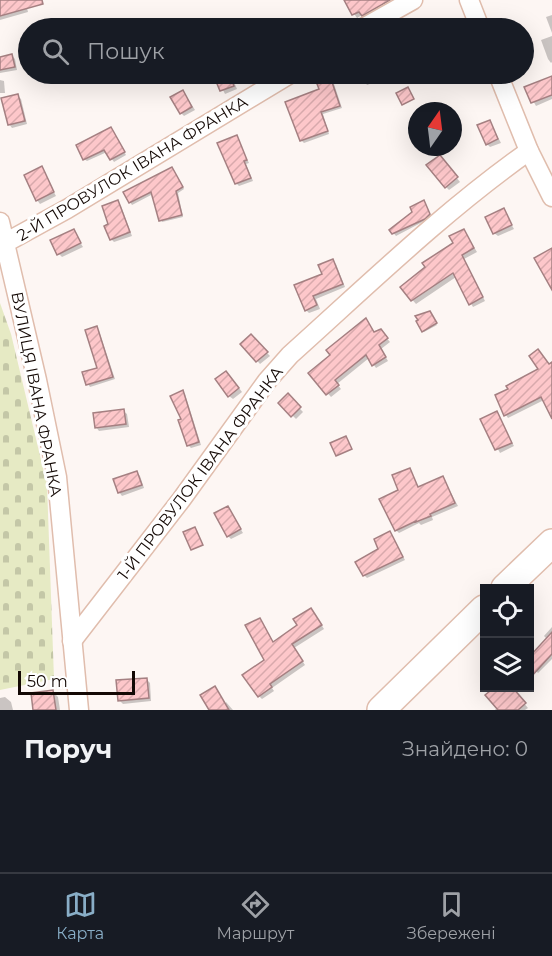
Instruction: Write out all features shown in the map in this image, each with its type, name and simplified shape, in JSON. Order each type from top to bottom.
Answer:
[{"type":"main road","points":[[509,584],[552,543]]},
{"type":"main road","points":[[381,710],[480,613]]},
{"type":"street","points":[[381,18],[413,0]]},
{"type":"street","points":[[469,0],[476,18]]},
{"type":"street","name":"2-Й ПРОВУЛОК ІВАНА ФРАНКА","points":[[5,243],[67,209],[273,84]]},
{"type":"street","points":[[502,84],[529,151],[552,197]]},
{"type":"street","name":"1-Й ПРОВУЛОК ІВАНА ФРАНКА","points":[[72,641],[181,500],[267,381],[290,355],[458,206],[529,151]]},
{"type":"street","name":"ВУЛИЦЯ ІВАНА ФРАНКА","points":[[0,222],[57,477],[79,710]]},
{"type":"green space","points":[[0,303],[11,334],[47,485],[54,679],[0,690]]},
{"type":"building","points":[[0,0],[42,0],[43,4],[0,16]]},
{"type":"building","points":[[344,0],[390,0],[362,16],[359,12],[352,15]]},
{"type":"building","points":[[12,54],[15,67],[0,70],[0,57]]},
{"type":"building","points":[[552,76],[552,95],[531,103],[524,87]]},
{"type":"building","points":[[217,84],[233,84],[234,86],[220,91]]},
{"type":"building","points":[[317,84],[333,84],[340,106],[321,112],[328,131],[300,141],[285,102],[319,89]]},
{"type":"building","points":[[408,87],[414,99],[402,105],[396,93]]},
{"type":"building","points":[[183,90],[192,107],[180,114],[170,97]]},
{"type":"building","points":[[18,94],[25,121],[8,125],[1,98]]},
{"type":"building","points":[[490,120],[498,139],[486,145],[477,125]]},
{"type":"building","points":[[111,127],[125,152],[110,160],[104,150],[83,160],[76,145]]},
{"type":"building","points":[[237,135],[251,178],[235,184],[217,143]]},
{"type":"building","points":[[441,156],[458,177],[445,188],[426,165]]},
{"type":"building","points":[[42,166],[54,192],[36,201],[24,175]]},
{"type":"building","points":[[172,167],[183,187],[176,191],[182,215],[159,221],[151,192],[129,203],[123,192]]},
{"type":"building","points":[[118,200],[130,232],[110,240],[104,226],[108,224],[102,206]]},
{"type":"building","points":[[424,200],[430,214],[425,219],[392,234],[389,230],[412,212],[410,207]]},
{"type":"building","points":[[504,208],[512,225],[493,234],[485,217]]},
{"type":"building","points":[[74,229],[81,243],[57,255],[50,240]]},
{"type":"building","points":[[464,229],[474,248],[462,255],[483,297],[469,305],[453,273],[411,301],[400,287],[425,267],[422,263],[453,243],[449,236]]},
{"type":"building","points":[[552,248],[552,290],[534,258]]},
{"type":"building","points":[[333,259],[343,284],[313,296],[317,305],[305,311],[294,285],[322,274],[318,265]]},
{"type":"building","points":[[430,311],[437,323],[422,332],[415,316]]},
{"type":"building","points":[[366,318],[374,332],[381,329],[388,338],[379,345],[386,357],[372,366],[366,355],[335,380],[339,385],[326,395],[308,373],[330,355],[326,350]]},
{"type":"building","points":[[97,326],[113,377],[86,385],[82,372],[97,368],[85,330]]},
{"type":"building","points":[[251,334],[268,352],[256,362],[240,344]]},
{"type":"building","points":[[538,349],[549,364],[552,362],[552,419],[541,397],[504,416],[495,395],[508,389],[506,386],[538,369],[529,356]]},
{"type":"building","points":[[226,371],[239,388],[228,397],[215,379]]},
{"type":"building","points":[[183,390],[199,442],[187,446],[178,420],[181,419],[170,396]]},
{"type":"building","points":[[288,393],[301,407],[291,417],[278,403]]},
{"type":"building","points":[[124,409],[126,424],[95,428],[93,413]]},
{"type":"building","points":[[497,411],[512,443],[495,450],[480,419]]},
{"type":"building","points":[[346,436],[352,449],[336,456],[330,443]]},
{"type":"building","points":[[410,468],[418,487],[443,476],[455,503],[395,531],[379,499],[398,490],[392,475]]},
{"type":"building","points":[[137,471],[142,485],[118,493],[113,479]]},
{"type":"building","points":[[228,506],[241,529],[227,537],[214,513]]},
{"type":"building","points":[[195,527],[203,545],[191,550],[183,532]]},
{"type":"building","points":[[390,531],[403,557],[363,576],[355,562],[378,549],[374,539]]},
{"type":"building","points":[[311,608],[322,625],[292,644],[303,661],[270,684],[272,687],[258,697],[242,675],[264,660],[245,625],[260,618],[273,642],[297,625],[293,619]]},
{"type":"building","points":[[552,632],[552,654],[534,674],[534,652]]},
{"type":"building","points":[[147,678],[149,698],[118,701],[116,680]]},
{"type":"building","points":[[215,686],[229,710],[209,710],[200,695]]},
{"type":"building","points":[[53,690],[56,710],[33,710],[31,693]]},
{"type":"building","points":[[489,692],[516,692],[526,703],[518,710],[498,710],[485,695]]}]
